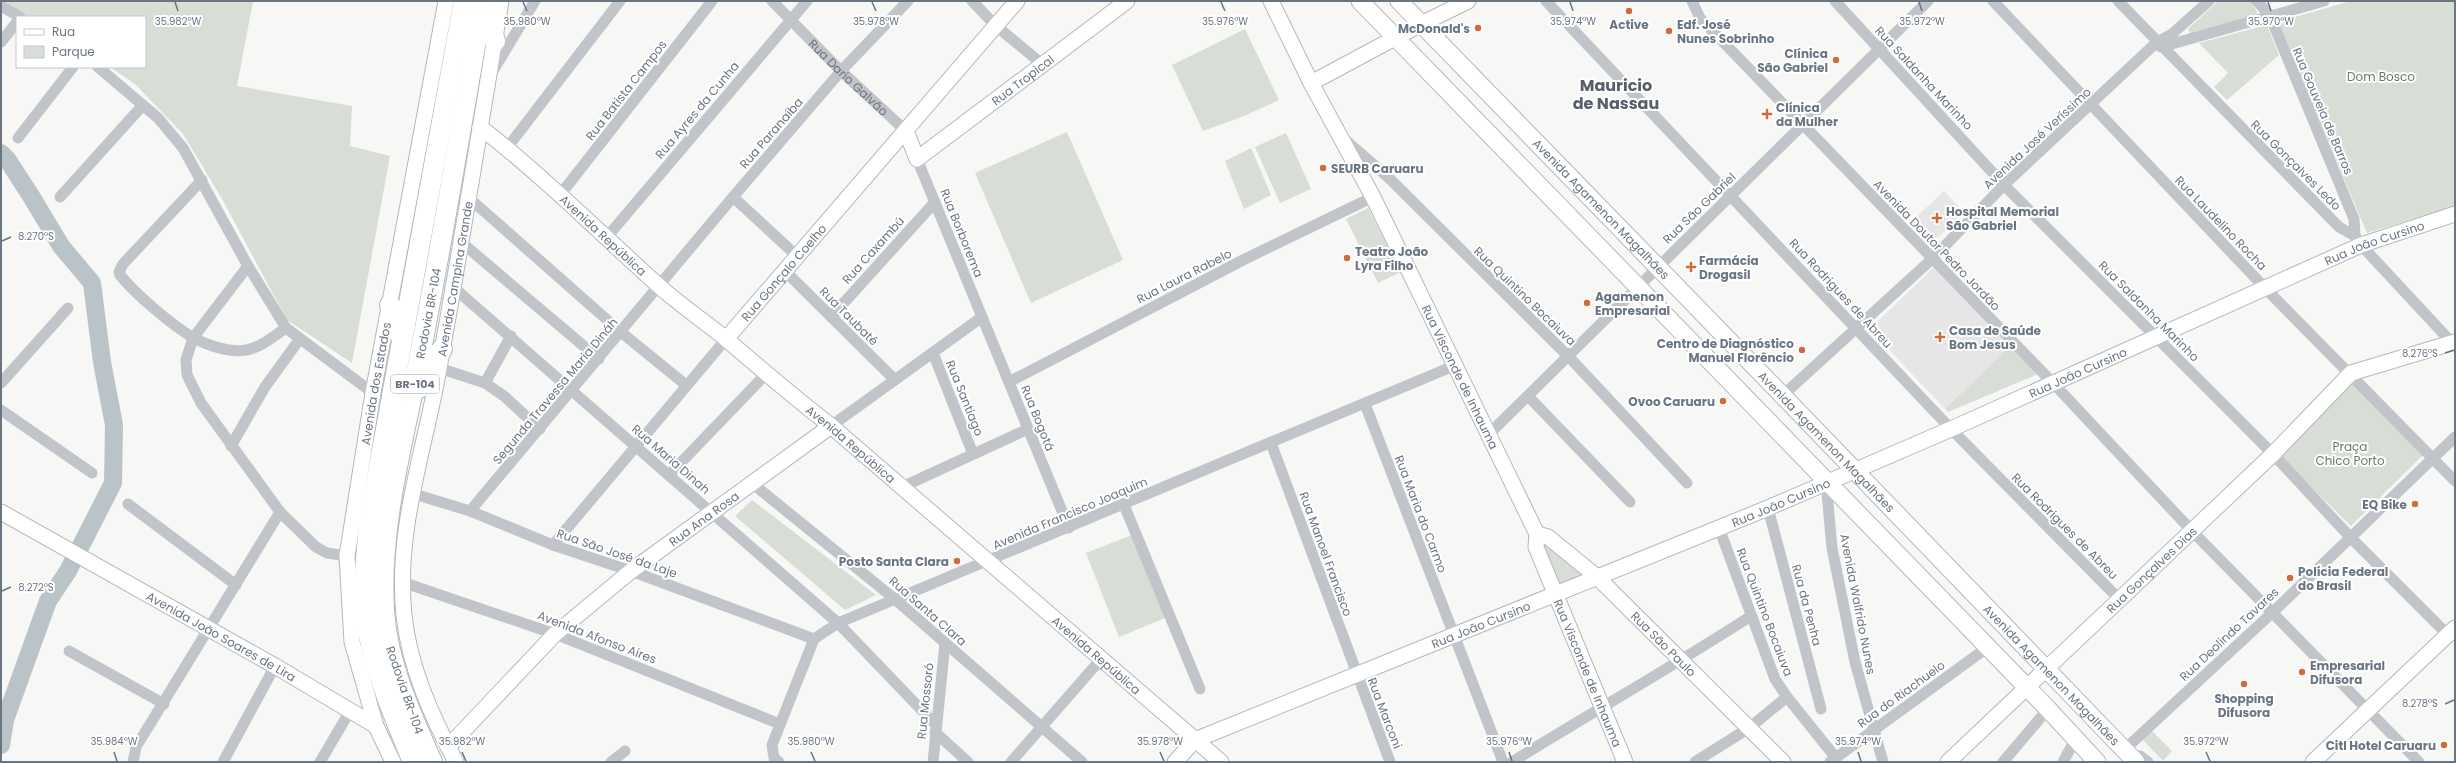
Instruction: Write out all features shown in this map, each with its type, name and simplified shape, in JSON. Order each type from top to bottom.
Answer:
[{"type":"highway","points":[[483,1],[494,41]]},
{"type":"highway","name":"Rodovia BR-104","points":[[413,762],[379,673],[366,617],[365,578],[370,517],[402,338],[483,1]]},
{"type":"highway","name":"Rodovia BR-104","points":[[432,762],[411,714],[396,670],[388,639],[384,611],[388,516],[412,400],[483,1]]},
{"type":"highway","points":[[390,305],[402,338]]},
{"type":"highway","points":[[412,400],[440,359]]},
{"type":"main road","points":[[1360,1],[1988,647],[2097,762]]},
{"type":"main road","name":"Avenida Agamenon Magalhães","points":[[1399,1],[1781,397],[2048,669],[2130,756]]},
{"type":"street","name":"Avenida dos Estados","points":[[393,762],[376,726],[352,642],[347,556],[373,393],[446,1]]},
{"type":"street","points":[[488,80],[535,1]]},
{"type":"street","points":[[507,148],[620,1]]},
{"type":"street","name":"Rua Batista Campos","points":[[560,195],[712,1]]},
{"type":"street","name":"Rua Dario Galvão","points":[[772,1],[841,71],[906,131],[917,159]]},
{"type":"street","name":"Rua Ayres da Cunha","points":[[607,236],[807,1]]},
{"type":"street","name":"Rua Paranaíba","points":[[660,287],[733,197],[841,71],[908,1]]},
{"type":"street","points":[[972,1],[995,25],[1042,64]]},
{"type":"street","name":"Rua Gonçalo Coelho","points":[[553,545],[784,270],[906,131],[1017,1]]},
{"type":"street","name":"Rua Tropical","points":[[917,159],[1127,1]]},
{"type":"street","name":"Rua Visconde de Inhauma","points":[[1271,1],[1311,83],[1373,197],[1537,534],[1536,547],[1625,762]]},
{"type":"street","points":[[1311,83],[1395,37],[1468,1]]},
{"type":"street","name":"Rua Rodrigues de Abreu","points":[[1546,1],[1951,429],[2120,600]]},
{"type":"street","points":[[1683,1],[1700,18]]},
{"type":"street","name":"Avenida Doutor Pedro Jordão","points":[[1692,1],[1700,18],[1802,125],[2053,383],[2192,531],[2273,612],[2366,710],[2419,762]]},
{"type":"street","name":"Rua Saldanha Marinho","points":[[1834,1],[2004,185],[2273,454],[2351,538],[2452,632]]},
{"type":"street","name":"Rua São Gabriel","points":[[1488,435],[1569,357],[1638,286],[1928,1]]},
{"type":"street","name":"Rua Laudelino Rocha","points":[[1993,1],[2264,287],[2455,481]]},
{"type":"street","name":"Rua Gonçalves Ledo","points":[[2118,1],[2159,45],[2339,227],[2358,240],[2454,343]]},
{"type":"street","name":"Avenida José Veríssimo","points":[[1781,397],[1932,259],[2004,185],[2209,1]]},
{"type":"street","name":"Rua Gouveia de Barros","points":[[2257,1],[2270,16],[2354,219],[2358,240]]},
{"type":"street","points":[[2159,45],[2324,1]]},
{"type":"street","points":[[1,6],[18,16]]},
{"type":"street","points":[[1,42],[16,23]]},
{"type":"street","name":"Avenida Campina Grande","points":[[456,762],[423,690],[410,652],[404,617],[402,582],[411,492],[440,359],[469,198],[494,41]]},
{"type":"street","points":[[18,138],[72,68]]},
{"type":"street","points":[[99,68],[170,130],[202,180],[248,266],[286,328],[299,340],[373,393]]},
{"type":"street","points":[[60,197],[143,105]]},
{"type":"street","name":"Avenida República","points":[[480,127],[507,148],[607,236],[660,287],[726,340],[765,375],[831,426],[986,562],[1221,762]]},
{"type":"street","name":"Rua Quintino Bocaiuva","points":[[1340,134],[1389,178],[1569,357],[1686,483]]},
{"type":"street","name":"Rua Borborema","points":[[917,159],[982,317]]},
{"type":"street","points":[[202,180],[123,264],[119,272],[123,279],[168,319],[193,338],[235,351],[247,350],[259,346],[286,328]]},
{"type":"street","points":[[733,197],[797,256]]},
{"type":"street","name":"Rua Laura Rabelo","points":[[1009,382],[1245,259],[1373,197]]},
{"type":"street","points":[[469,198],[622,333],[686,385]]},
{"type":"street","name":"Rua Caxambú","points":[[831,317],[935,202]]},
{"type":"street","name":"Rua João Cursino","points":[[1175,762],[1195,740],[1356,673],[1768,508],[2053,383],[2264,287],[2358,240],[2455,214]]},
{"type":"street","points":[[461,242],[599,359]]},
{"type":"street","points":[[248,266],[193,338],[186,360],[187,375],[200,403],[280,512],[316,547],[327,553],[347,556]]},
{"type":"street","name":"Rua Taubaté","points":[[784,270],[894,380]]},
{"type":"street","name":"Rua Maria Dinah","points":[[453,287],[511,336],[838,623],[968,762]]},
{"type":"street","name":"Segunda Travessa Maria Dináh","points":[[470,511],[660,287]]},
{"type":"street","points":[[1,384],[68,308]]},
{"type":"street","name":"Rua Bogotá","points":[[982,317],[1069,528]]},
{"type":"street","name":"Rua Ana Rosa","points":[[448,747],[555,634],[631,571],[982,317]]},
{"type":"street","points":[[485,383],[511,336]]},
{"type":"street","points":[[231,446],[265,387],[299,340]]},
{"type":"street","points":[[2351,374],[2454,343]]},
{"type":"street","name":"Rua Santiago","points":[[933,353],[973,454]]},
{"type":"street","points":[[440,359],[485,383],[515,404],[540,429]]},
{"type":"street","name":"Avenida Francisco Joaquim","points":[[814,639],[838,623],[1069,528],[1456,365]]},
{"type":"street","name":"Rua Gonçalves Dias","points":[[1948,762],[2048,669],[2273,454],[2351,374]]},
{"type":"street","points":[[669,475],[765,375]]},
{"type":"street","points":[[1528,396],[1630,502]]},
{"type":"street","name":"Rua Maria do Carmo","points":[[1365,404],[1503,762]]},
{"type":"street","points":[[2,415],[92,473]]},
{"type":"street","points":[[902,487],[1028,429]]},
{"type":"street","name":"Rua Deolindo Tavares","points":[[2130,756],[2273,612],[2455,437]]},
{"type":"street","name":"Rua Manoel Francisco","points":[[1271,443],[1356,673]]},
{"type":"street","name":"Avenida Walfrido Nunes","points":[[1826,482],[1832,548],[1860,682],[1875,729],[1883,762]]},
{"type":"street","name":"Rua Santa Clara","points":[[753,484],[896,600],[1082,762]]},
{"type":"street","name":"Rua São José da Laje","points":[[411,492],[470,511],[553,545],[631,571],[814,639]]},
{"type":"street","points":[[128,504],[236,585]]},
{"type":"street","points":[[1124,505],[1200,689]]},
{"type":"street","name":"Rua da Penha","points":[[1768,508],[1821,709]]},
{"type":"street","points":[[133,761],[136,747],[164,704],[208,628],[280,512]]},
{"type":"street","name":"Avenida João Soares de Lira","points":[[3,517],[66,547],[93,562],[275,666],[376,726]]},
{"type":"street","name":"Rua Quintino Bocaiuva","points":[[1719,528],[1767,662],[1787,697],[1833,760]]},
{"type":"street","name":"Rua São Paulo","points":[[1537,534],[1548,537],[1596,576],[1783,762]]},
{"type":"street","name":"Avenida Afonso Aires","points":[[402,582],[555,634],[780,724]]},
{"type":"street","points":[[1512,762],[1601,706],[1681,661],[1751,616]]},
{"type":"street","points":[[2313,762],[2366,710],[2452,632]]},
{"type":"street","points":[[776,760],[772,745],[814,639]]},
{"type":"street","name":"Rua Mossoró","points":[[933,762],[935,728],[945,643]]},
{"type":"street","name":"Rua do Riachuelo","points":[[1833,760],[1988,647]]},
{"type":"street","points":[[69,652],[164,704]]},
{"type":"street","points":[[1011,762],[1101,659]]},
{"type":"street","points":[[223,762],[275,666]]},
{"type":"street","name":"Rua Marconi","points":[[1356,673],[1390,762]]},
{"type":"street","points":[[1695,762],[1749,728],[1787,697]]},
{"type":"street","points":[[2004,762],[2048,709]]},
{"type":"street","points":[[320,762],[350,711]]},
{"type":"street","points":[[2063,762],[2075,740]]},
{"type":"street","points":[[611,762],[625,751]]},
{"type":"street","points":[[2130,756],[2140,756],[2148,762]]},
{"type":"shaded area","name":"Hospital Memorial São Gabriel","points":[[1944,191],[1964,213],[1931,244],[1911,222]]},
{"type":"shaded area","name":"Casa de Saúde Bom Jesus","points":[[1936,265],[2010,346],[1945,409],[1870,329]]},
{"type":"green space","points":[[4,1],[253,1],[237,86],[352,106],[350,146],[390,156],[352,363],[287,320],[221,197],[183,134],[135,84],[111,68],[146,68],[146,16],[26,16]]},
{"type":"green space","points":[[2218,1],[2251,1],[2257,12],[2256,15],[2190,33],[2188,29]]},
{"type":"green space","name":"Dom Bosco","points":[[2351,1],[2455,1],[2455,206],[2367,233],[2277,22]]},
{"type":"green space","points":[[2267,25],[2279,55],[2227,100],[2214,87],[2228,73],[2199,43]]},
{"type":"green space","points":[[1245,29],[1279,100],[1244,116],[1203,131],[1172,65]]},
{"type":"green space","points":[[1067,132],[1123,260],[1031,303],[975,173]]},
{"type":"green space","points":[[1286,133],[1311,189],[1280,203],[1255,147]]},
{"type":"green space","points":[[1251,148],[1271,195],[1244,209],[1225,161]]},
{"type":"green space","points":[[1368,208],[1401,272],[1378,283],[1346,219]]},
{"type":"green space","points":[[2010,346],[2038,374],[1948,412],[1945,409]]},
{"type":"green space","name":"Praça Chico Porto","points":[[2349,379],[2424,454],[2351,526],[2276,453]]},
{"type":"green space","points":[[752,500],[876,595],[845,610],[735,516]]},
{"type":"green space","points":[[1132,535],[1165,618],[1119,637],[1086,553]]},
{"type":"green space","points":[[1543,535],[1587,576],[1560,584],[1541,542]]},
{"type":"green space","points":[[2150,729],[2172,751],[2163,761],[2141,738]]},
{"type":"waterway","points":[[1,153],[7,159],[31,196],[61,246],[92,283],[102,362],[114,425],[113,483],[68,571],[48,601],[5,720],[1,745]]},
{"type":"place","name":"Active","points":[[1629,11]]},
{"type":"place","name":"McDonald's","points":[[1478,28]]},
{"type":"place","name":"Edf. José Nunes Sobrinho","points":[[1669,31]]},
{"type":"place","name":"Clínica São Gabriel","points":[[1836,60]]},
{"type":"place","name":"Clínica da Mulher","points":[[1767,114]]},
{"type":"place","name":"SEURB Caruaru","points":[[1323,168]]},
{"type":"place","name":"Hospital Memorial São Gabriel","points":[[1937,218]]},
{"type":"place","name":"Teatro João Lyra Filho","points":[[1347,258]]},
{"type":"place","name":"Farmácia Drogasil","points":[[1691,267]]},
{"type":"place","name":"Agamenon Empresarial","points":[[1587,303]]},
{"type":"place","name":"Casa de Saúde Bom Jesus","points":[[1940,337]]},
{"type":"place","name":"Centro de Diagnóstico Manuel Florêncio","points":[[1802,350]]},
{"type":"place","name":"Ovoo Caruaru","points":[[1723,401]]},
{"type":"place","name":"EQ Bike","points":[[2415,504]]},
{"type":"place","name":"Posto Santa Clara","points":[[957,561]]},
{"type":"place","name":"Polícia Federal do Brasil","points":[[2290,578]]},
{"type":"place","name":"Empresarial Difusora","points":[[2302,672]]},
{"type":"place","name":"Shopping Difusora","points":[[2244,684]]},
{"type":"place","name":"CitI Hotel Caruaru","points":[[2444,745]]},
{"type":"district","name":"Mauricio de Nassau","points":[[1616,94]]}]
